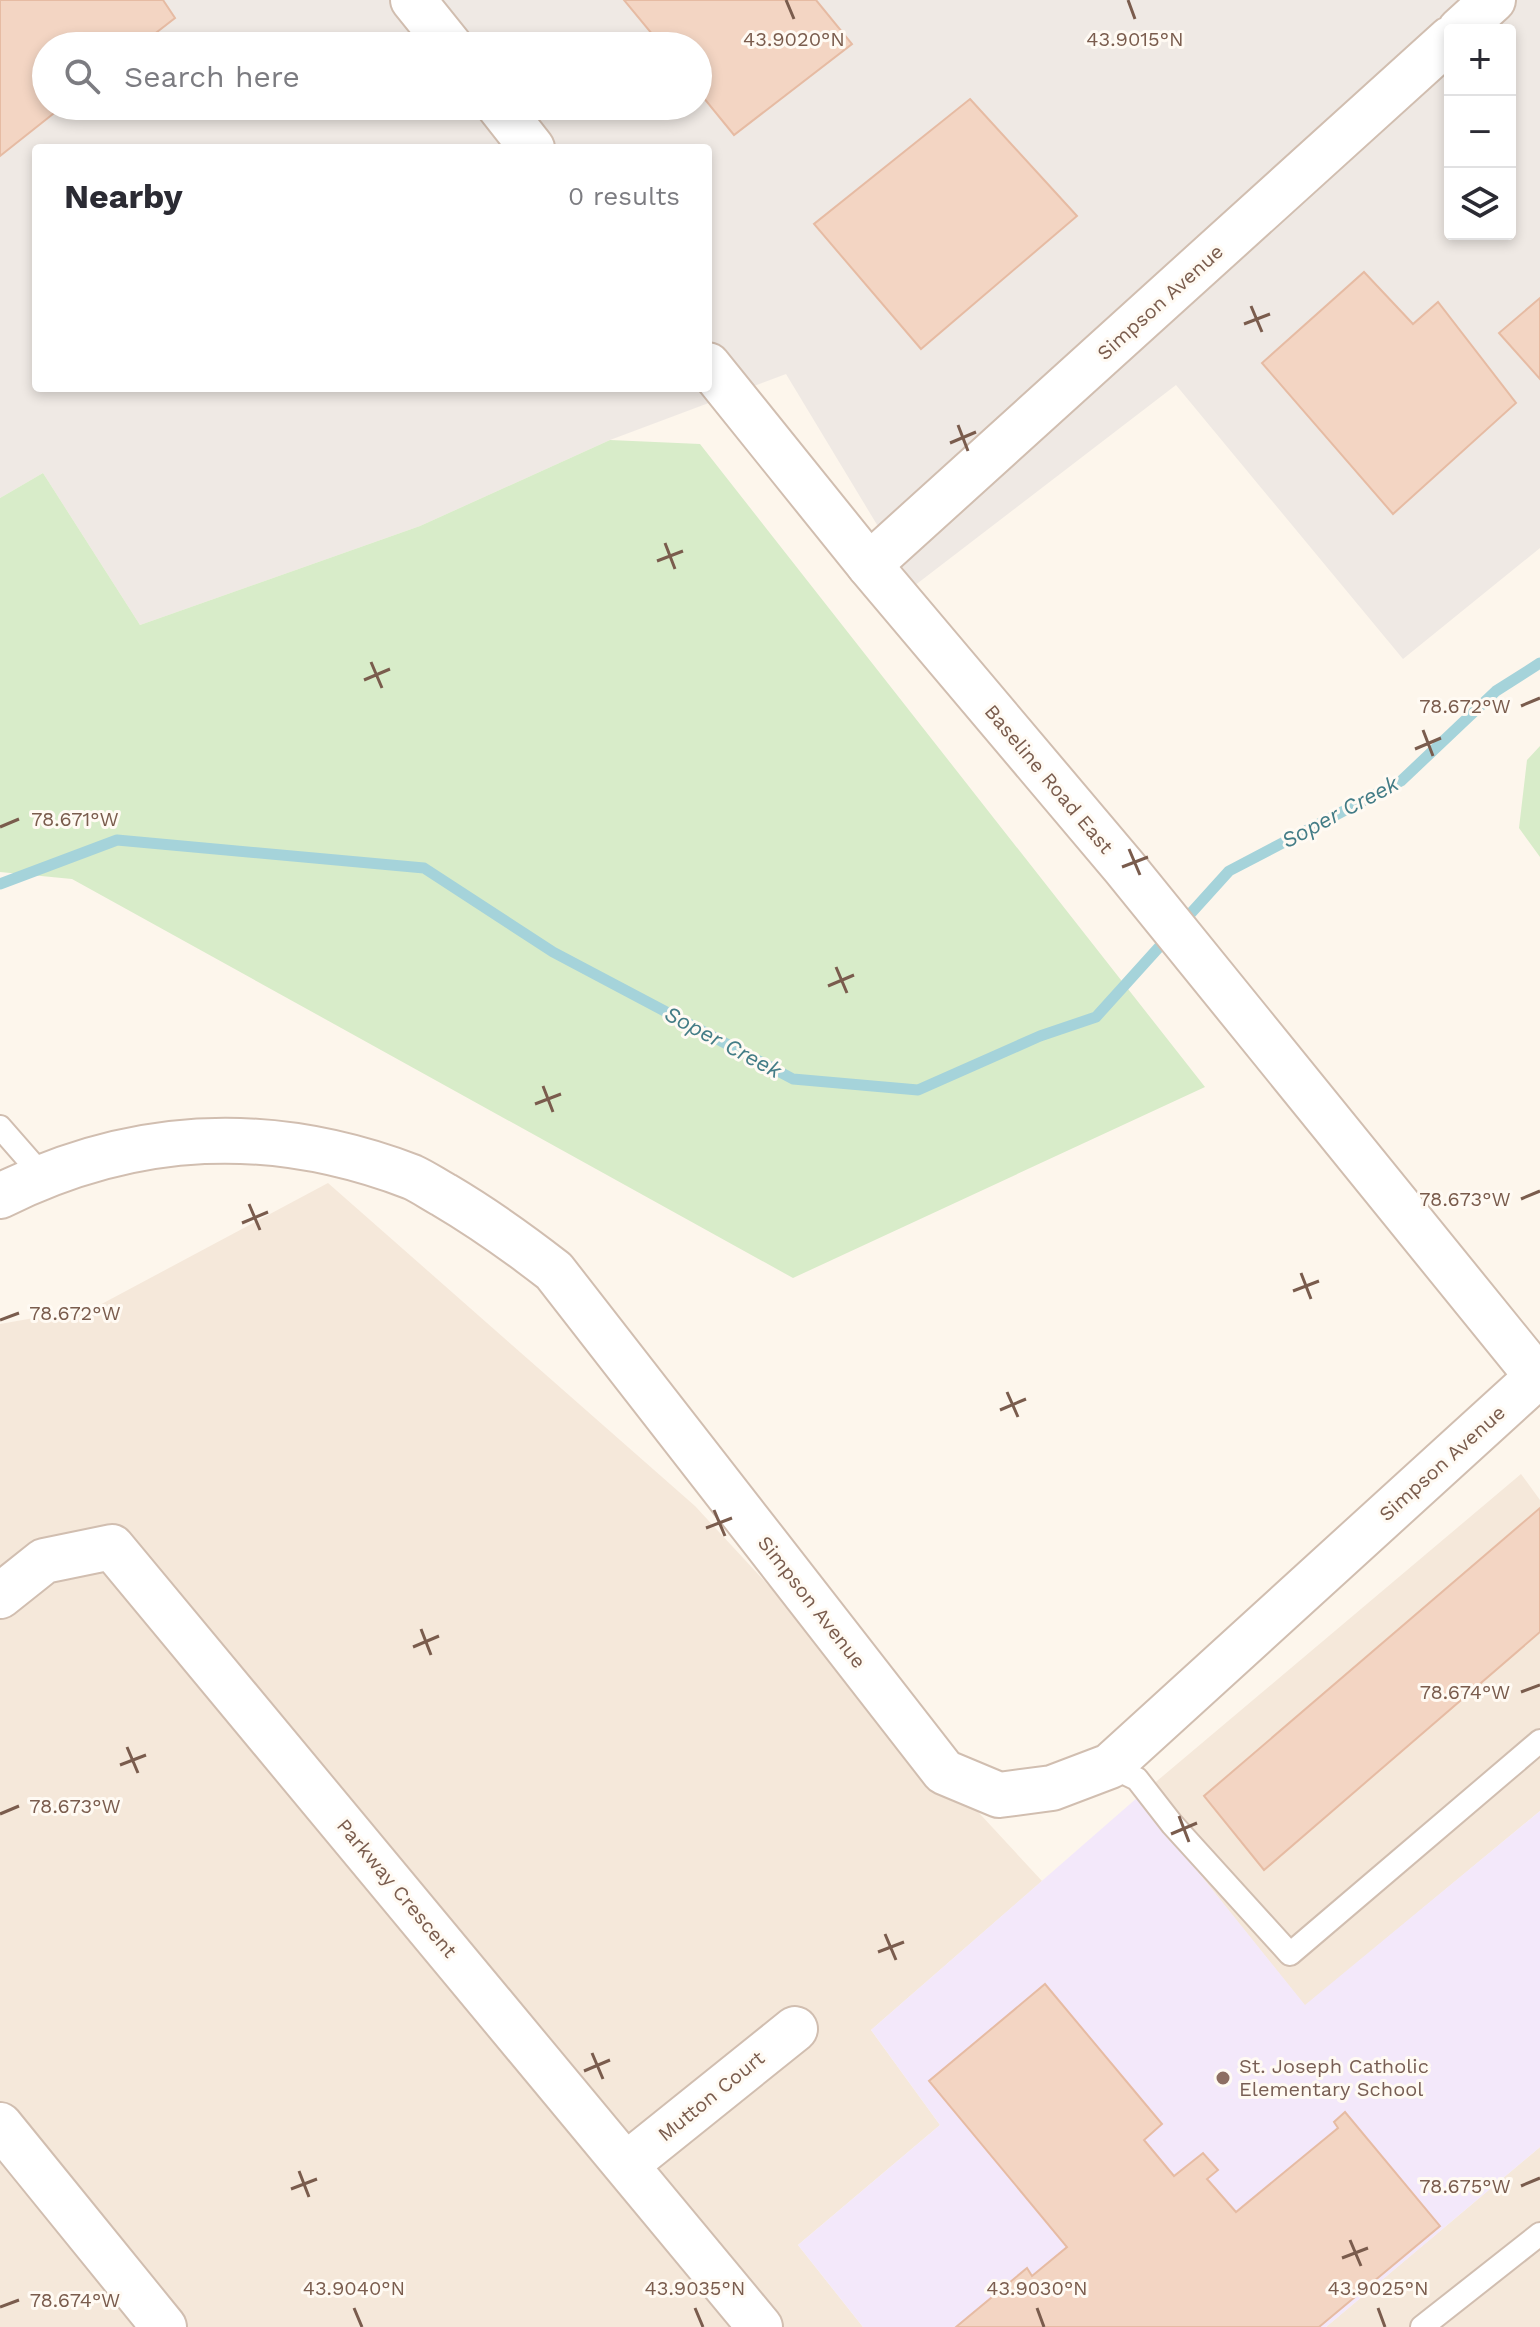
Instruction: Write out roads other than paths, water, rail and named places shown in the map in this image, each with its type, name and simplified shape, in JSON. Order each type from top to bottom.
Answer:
[{"type":"street","points":[[413,0],[439,32]]},
{"type":"street","points":[[1467,24],[1493,0]]},
{"type":"street","name":"Simpson Avenue","points":[[869,565],[1444,44]]},
{"type":"street","points":[[510,120],[529,144]]},
{"type":"street","name":"Baseline Road East","points":[[712,370],[869,565],[1124,867],[1539,1378]]},
{"type":"street","name":"Simpson Avenue","points":[[0,1196],[42,1175],[129,1149],[232,1139],[314,1147],[414,1178],[486,1220],[554,1271],[944,1772],[999,1795],[1052,1788],[1110,1766],[1539,1378]]},
{"type":"street","name":"Parkway Crescent","points":[[0,1596],[44,1561],[112,1547],[760,2327]]},
{"type":"street","name":"Mutton Court","points":[[627,2164],[795,2029]]},
{"type":"street","points":[[0,2125],[164,2327]]},
{"type":"lane","points":[[0,1127],[42,1175]]},
{"type":"lane","points":[[1110,1766],[1137,1779],[1172,1824],[1290,1954],[1540,1741]]},
{"type":"lane","points":[[1422,2327],[1540,2234]]},
{"type":"waterway","name":"Soper Creek","points":[[1182,923],[1229,871],[1401,781],[1496,691],[1540,663]]},
{"type":"waterway","name":"Soper Creek","points":[[0,884],[117,840],[424,868],[553,952],[793,1079],[918,1090],[1040,1036],[1096,1017],[1170,935]]},
{"type":"place","name":"St. Joseph Catholic Elementary School","points":[[1223,2078]]}]
